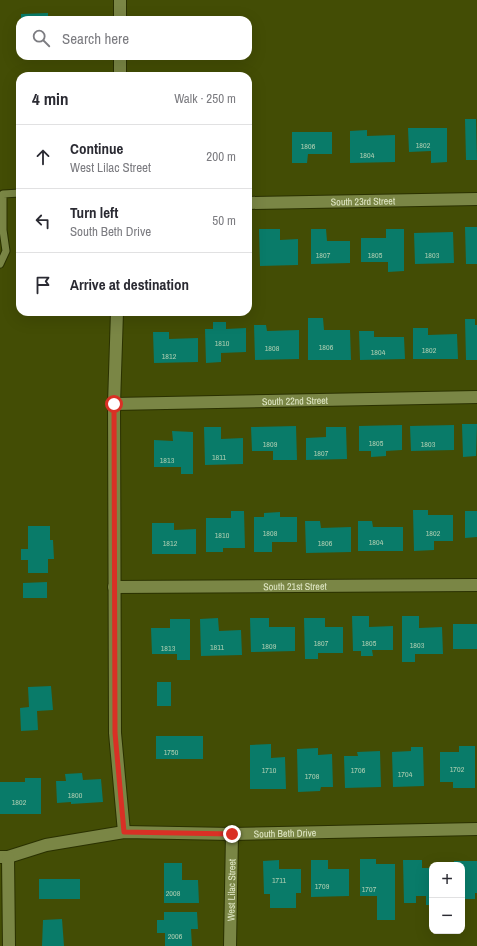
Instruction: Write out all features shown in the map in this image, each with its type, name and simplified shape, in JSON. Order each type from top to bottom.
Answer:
[{"type":"street","points":[[120,0],[120,16]]},
{"type":"street","points":[[120,60],[120,72]]},
{"type":"street","name":"South 23rd Street","points":[[252,203],[477,199]]},
{"type":"street","points":[[117,316],[114,404],[115,733],[124,832]]},
{"type":"street","name":"South 22nd Street","points":[[114,404],[477,397]]},
{"type":"street","name":"South 21st Street","points":[[114,587],[477,585]]},
{"type":"street","name":"South Beth Drive","points":[[4,857],[46,845],[124,832],[232,834],[477,829]]},
{"type":"street","name":"West Lilac Street","points":[[230,946],[232,834]]},
{"type":"street","points":[[4,857],[9,946]]},
{"type":"lane","points":[[0,264],[6,251],[3,230],[3,194],[16,193]]},
{"type":"building","points":[[48,13],[48,16],[21,16],[21,14]]},
{"type":"building","points":[[465,119],[476,119],[477,160],[466,160]]},
{"type":"building","points":[[408,128],[447,128],[447,162],[431,163],[431,151],[409,152]]},
{"type":"building","points":[[367,130],[367,136],[395,135],[395,162],[350,163],[350,131]]},
{"type":"building","points":[[292,132],[332,132],[332,154],[308,154],[307,163],[292,163]]},
{"type":"building","points":[[465,227],[477,227],[477,264],[466,264]]},
{"type":"building","points":[[259,229],[280,229],[280,240],[298,239],[298,265],[260,266]]},
{"type":"building","points":[[311,229],[326,229],[327,241],[350,241],[350,263],[311,264]]},
{"type":"building","points":[[386,229],[404,229],[404,271],[388,272],[388,262],[361,262],[361,238],[386,238]]},
{"type":"building","points":[[453,232],[454,263],[415,264],[414,233]]},
{"type":"building","points":[[308,318],[323,318],[324,330],[350,330],[351,360],[308,360]]},
{"type":"building","points":[[465,319],[475,319],[475,325],[477,325],[477,360],[466,360]]},
{"type":"building","points":[[213,322],[226,322],[226,329],[246,328],[246,352],[221,353],[221,362],[206,363],[205,329],[213,329]]},
{"type":"building","points":[[254,325],[266,325],[267,331],[299,330],[299,359],[255,360]]},
{"type":"building","points":[[413,328],[428,328],[428,335],[457,334],[458,359],[413,359]]},
{"type":"building","points":[[359,331],[374,331],[374,337],[404,337],[405,359],[360,360]]},
{"type":"building","points":[[153,332],[169,332],[169,339],[198,338],[198,362],[154,363]]},
{"type":"building","points":[[462,424],[477,424],[476,456],[463,457]]},
{"type":"building","points":[[402,425],[402,450],[386,451],[386,456],[371,457],[371,451],[359,451],[359,426]]},
{"type":"building","points":[[454,425],[454,450],[411,451],[410,426]]},
{"type":"building","points":[[296,426],[297,460],[273,460],[273,451],[252,451],[251,427]]},
{"type":"building","points":[[204,427],[221,427],[221,439],[243,438],[243,464],[205,465]]},
{"type":"building","points":[[326,427],[346,427],[347,459],[306,460],[306,438],[326,437]]},
{"type":"building","points":[[172,431],[193,432],[193,474],[181,474],[181,467],[154,467],[154,440],[173,441]]},
{"type":"building","points":[[413,510],[428,510],[428,515],[453,515],[453,541],[434,541],[434,550],[414,551]]},
{"type":"building","points":[[231,511],[244,511],[245,548],[223,548],[223,552],[206,552],[206,518],[231,518]]},
{"type":"building","points":[[465,511],[477,511],[477,537],[465,538]]},
{"type":"building","points":[[280,512],[280,517],[297,517],[297,542],[272,542],[272,552],[254,552],[254,517],[264,517],[264,513]]},
{"type":"building","points":[[305,521],[320,521],[321,528],[351,527],[351,552],[306,553]]},
{"type":"building","points":[[358,521],[372,521],[373,527],[403,527],[403,551],[358,551]]},
{"type":"building","points":[[152,523],[174,523],[174,530],[196,529],[196,554],[152,554]]},
{"type":"building","points":[[28,526],[50,526],[50,540],[53,540],[54,559],[48,559],[48,573],[28,573],[28,560],[21,560],[21,549],[28,549]]},
{"type":"building","points":[[47,582],[47,598],[23,598],[23,583]]},
{"type":"building","points":[[352,616],[369,616],[369,627],[393,626],[393,650],[372,650],[373,656],[361,656],[361,651],[353,651]]},
{"type":"building","points":[[402,616],[419,616],[419,628],[442,627],[443,654],[415,654],[415,662],[402,662]]},
{"type":"building","points":[[218,618],[219,631],[241,630],[242,655],[201,656],[200,619]]},
{"type":"building","points":[[250,618],[269,618],[269,627],[295,627],[295,651],[251,652]]},
{"type":"building","points":[[304,618],[325,618],[325,627],[343,627],[343,653],[318,653],[318,659],[305,659]]},
{"type":"building","points":[[170,619],[190,619],[190,660],[177,660],[177,654],[152,654],[151,628],[170,628]]},
{"type":"building","points":[[453,624],[477,624],[477,649],[453,649]]},
{"type":"building","points":[[157,682],[171,682],[171,706],[157,706]]},
{"type":"building","points":[[51,686],[53,710],[37,711],[38,730],[21,731],[20,708],[29,707],[28,687]]},
{"type":"building","points":[[156,736],[203,736],[203,759],[156,759]]},
{"type":"building","points":[[271,744],[271,758],[285,757],[286,789],[250,789],[250,745]]},
{"type":"building","points":[[459,746],[475,746],[475,788],[453,788],[453,782],[440,782],[440,752],[459,752]]},
{"type":"building","points":[[411,747],[423,747],[424,786],[393,787],[392,752],[411,751]]},
{"type":"building","points":[[318,748],[318,755],[332,754],[333,787],[321,787],[320,791],[298,792],[297,749]]},
{"type":"building","points":[[380,751],[381,787],[345,788],[344,756],[358,756],[357,752]]},
{"type":"building","points":[[82,773],[83,780],[101,779],[103,802],[71,804],[71,802],[57,803],[56,781],[66,781],[65,774]]},
{"type":"building","points":[[25,778],[41,778],[41,814],[0,814],[0,782],[25,782]]},
{"type":"building","points":[[360,859],[376,859],[376,864],[395,864],[395,920],[377,920],[377,896],[360,896]]},
{"type":"building","points":[[279,860],[279,869],[301,869],[301,893],[296,893],[296,908],[270,908],[270,894],[264,894],[263,861]]},
{"type":"building","points":[[311,860],[328,860],[328,869],[349,869],[349,896],[311,897]]},
{"type":"building","points":[[403,860],[422,860],[422,868],[429,868],[429,905],[426,905],[426,896],[416,896],[416,903],[404,903]]},
{"type":"building","points":[[477,861],[477,893],[475,893],[475,899],[465,899],[465,862],[454,862]]},
{"type":"building","points":[[164,863],[182,863],[182,880],[198,880],[199,903],[164,903]]},
{"type":"building","points":[[39,879],[80,879],[80,899],[39,899]]},
{"type":"building","points":[[164,912],[197,912],[198,929],[191,929],[192,946],[165,946],[165,933],[157,933],[157,920],[164,920]]},
{"type":"building","points":[[62,919],[64,946],[42,946],[43,920]]},
{"type":"route","points":[[114,404],[115,733],[124,832],[232,834]]}]
